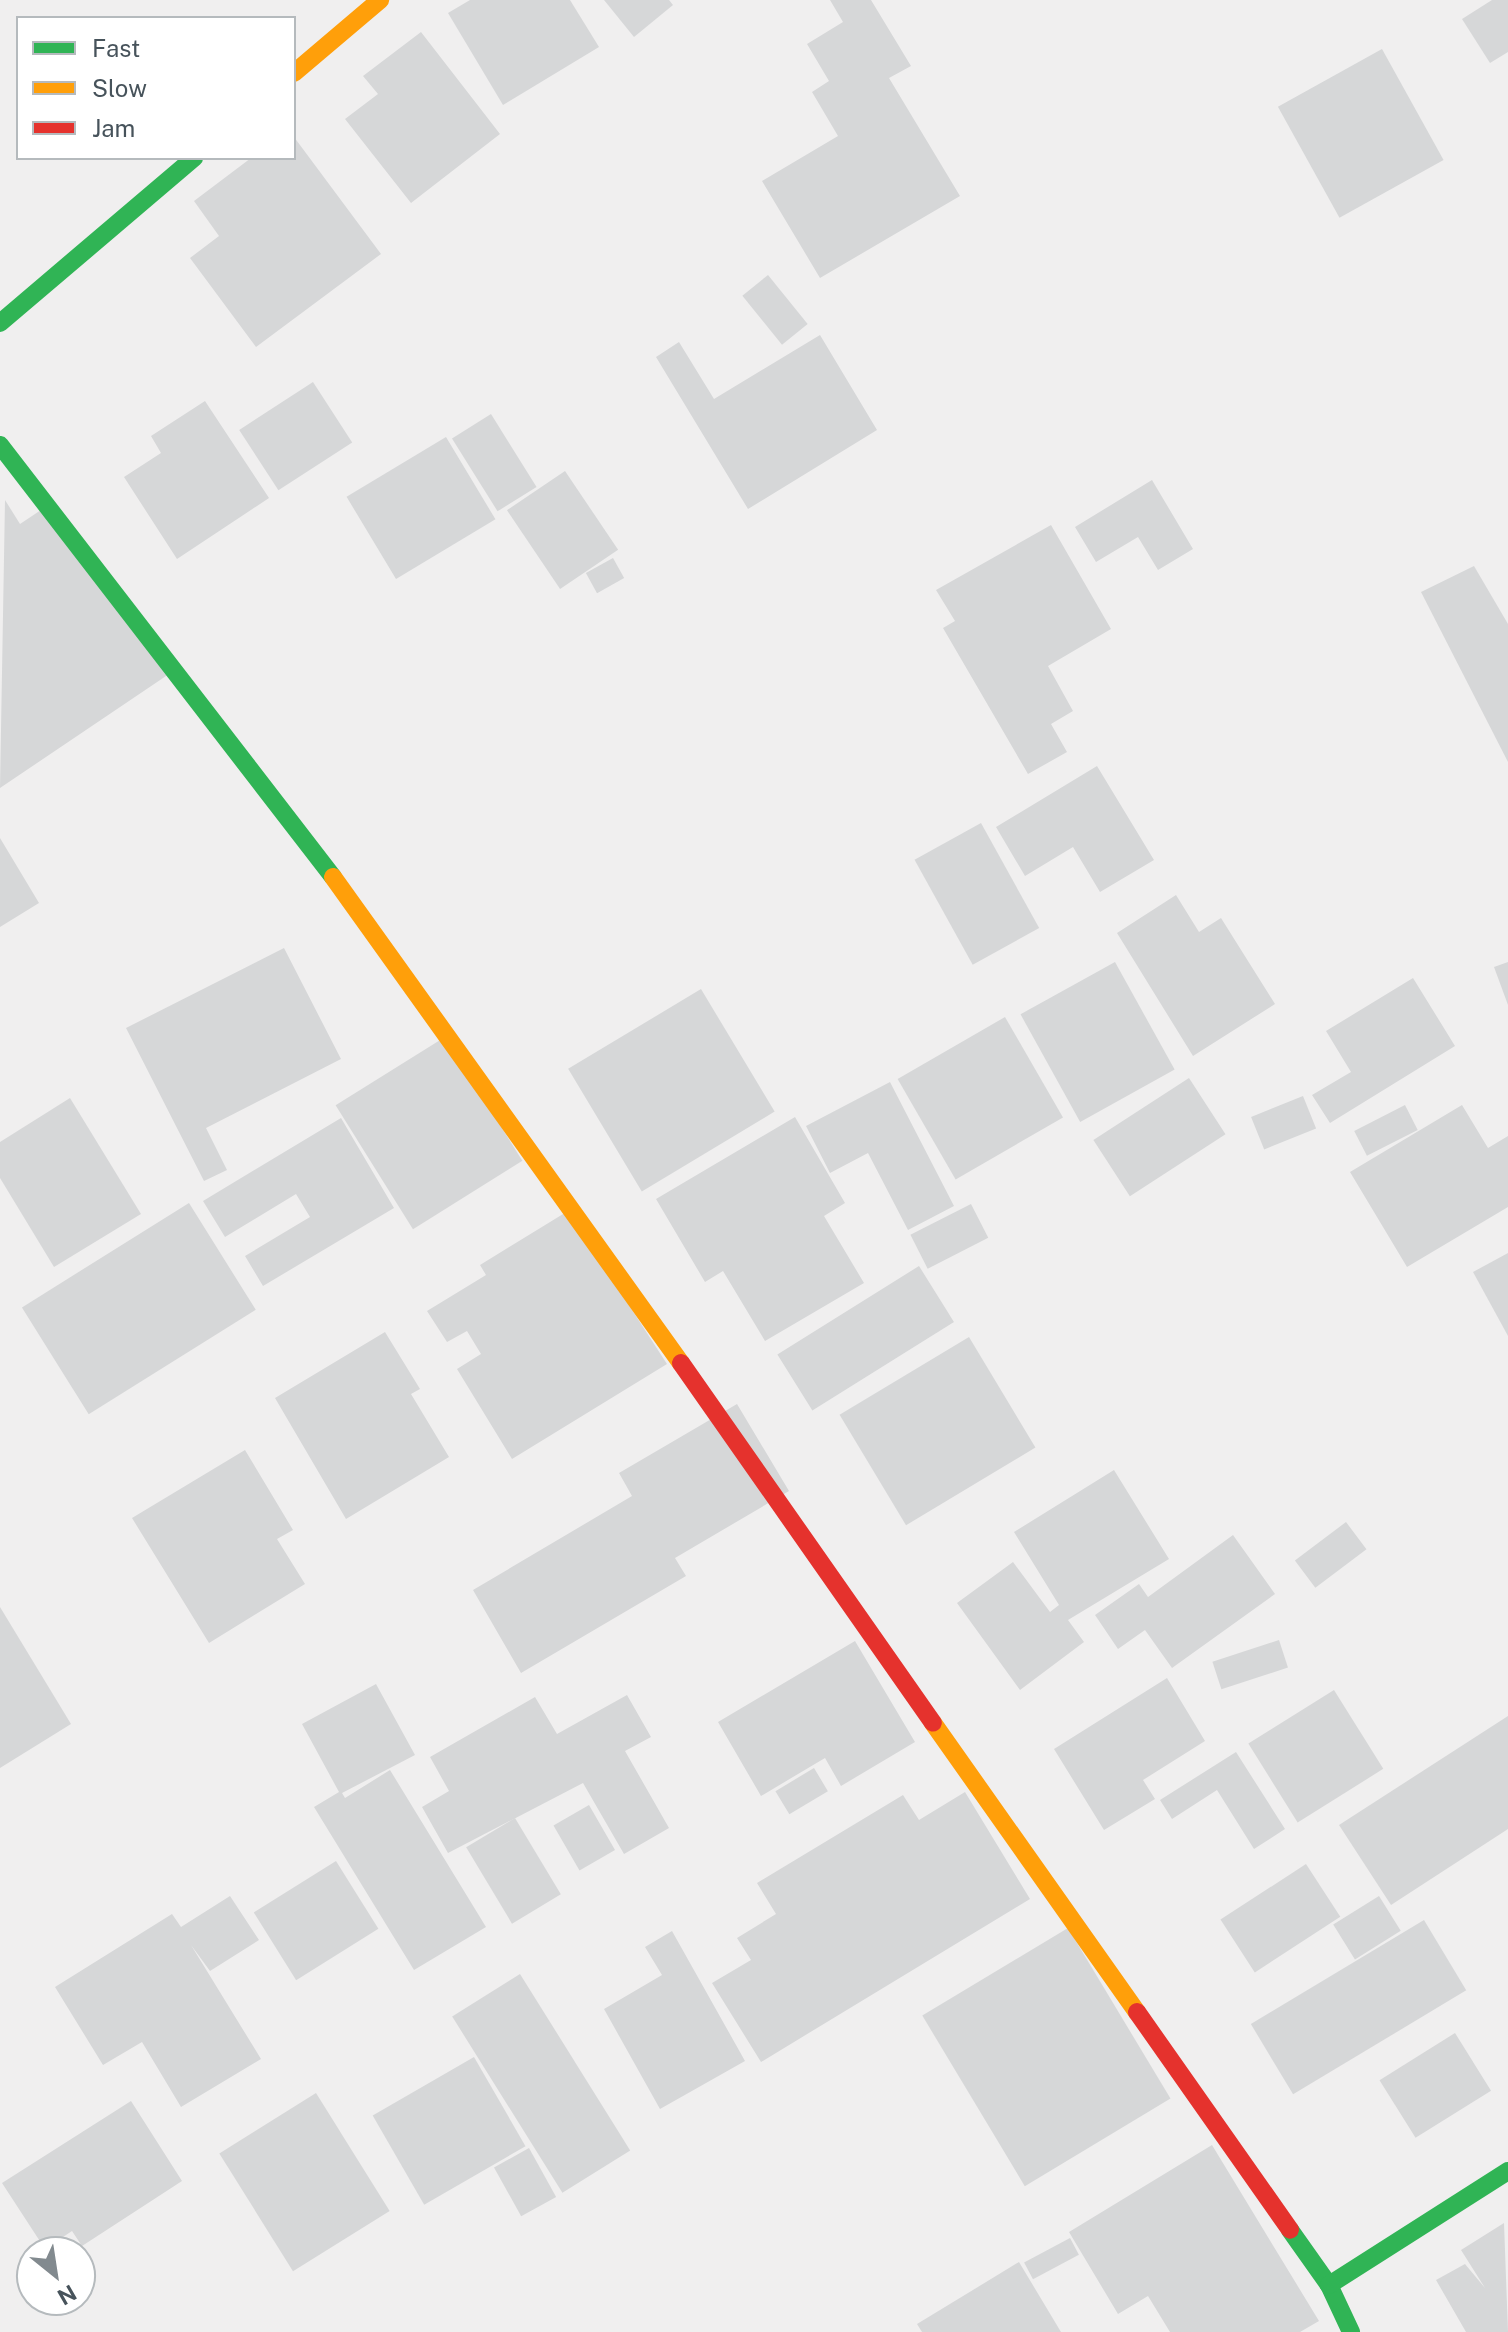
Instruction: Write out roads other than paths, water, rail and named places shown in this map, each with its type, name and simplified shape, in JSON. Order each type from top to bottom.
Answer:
[{"type":"main road","points":[[296,71],[380,0]]},
{"type":"main road","points":[[0,323],[192,160]]},
{"type":"main road","points":[[0,445],[398,962],[1329,2285],[1351,2332]]},
{"type":"main road","points":[[1329,2285],[1508,2171]]}]
